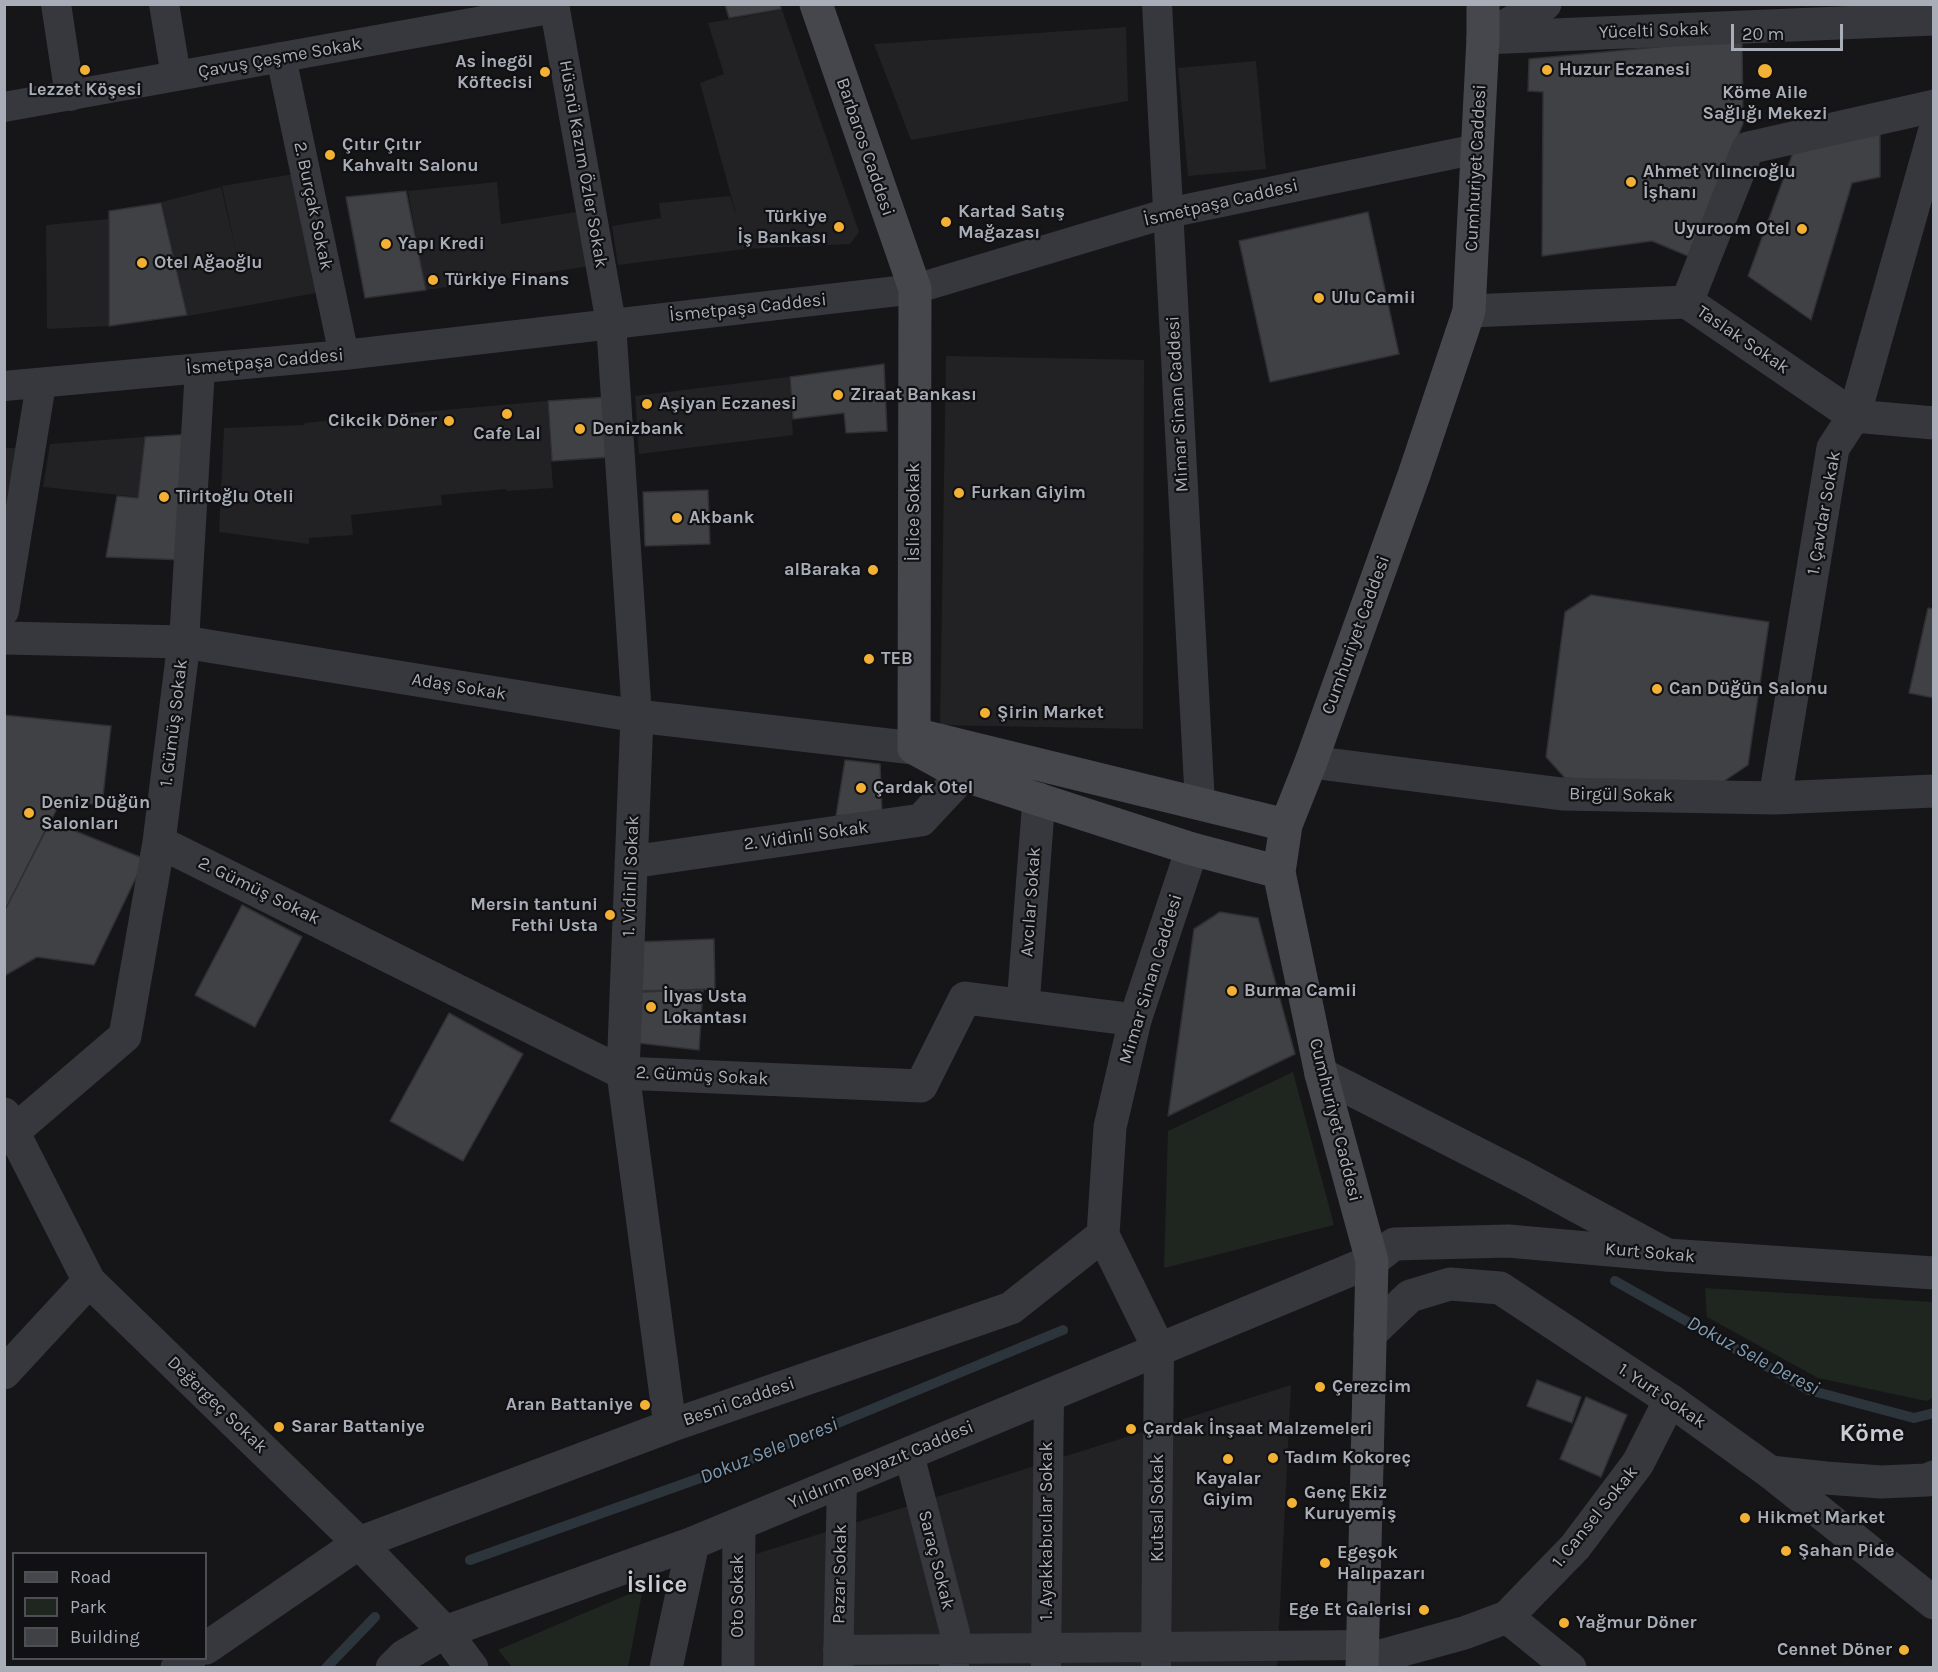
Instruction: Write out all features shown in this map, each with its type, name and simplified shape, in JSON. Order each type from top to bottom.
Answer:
[{"type":"main road","name":"Barbaros Caddesi","points":[[816,4],[915,289]]},
{"type":"main road","name":"Cumhuriyet Caddesi","points":[[1363,1658],[1372,1261],[1321,1074],[1279,872],[1286,825],[1311,762],[1414,475],[1469,311],[1483,4]]},
{"type":"main road","name":"İslice Sokak","points":[[914,741],[915,289]]},
{"type":"main road","points":[[914,741],[1286,825]]},
{"type":"main road","points":[[914,741],[963,775],[1192,849],[1279,872]]},
{"type":"main road","points":[[1192,849],[1200,804]]},
{"type":"street","points":[[57,4],[70,96]]},
{"type":"street","points":[[164,4],[176,76]]},
{"type":"street","name":"Mimar Sinan Caddesi","points":[[1157,4],[1200,804]]},
{"type":"street","points":[[1483,38],[1545,4]]},
{"type":"street","name":"Çavuş Çeşme Sokak","points":[[4,107],[555,6]]},
{"type":"street","name":"Hüsnü Kazım Özler Sokak","points":[[555,6],[611,323]]},
{"type":"street","name":"Yücelti Sokak","points":[[1483,38],[1934,19]]},
{"type":"street","name":"2. Burçak Sokak","points":[[281,57],[344,355]]},
{"type":"street","points":[[1687,302],[1748,148],[1934,106]]},
{"type":"street","name":"1. Çavdar Sokak","points":[[1775,798],[1833,448],[1854,416],[1934,133]]},
{"type":"street","name":"İsmetpaşa Caddesi","points":[[4,386],[344,355],[915,289],[1168,213],[1477,149]]},
{"type":"street","name":"Taslak Sokak","points":[[1469,311],[1687,302],[1854,416],[1934,423]]},
{"type":"street","name":"1. Vidinli Sokak","points":[[611,323],[637,716],[624,1073],[670,1426]]},
{"type":"street","name":"1. Gümüş Sokak","points":[[9,1123],[125,1036],[159,842],[184,642],[200,368]]},
{"type":"street","points":[[4,611],[41,384]]},
{"type":"street","name":"Adaş Sokak","points":[[4,638],[184,642],[637,716],[914,741]]},
{"type":"street","name":"Birgül Sokak","points":[[1311,762],[1562,795],[1775,798],[1934,792]]},
{"type":"street","name":"2. Vidinli Sokak","points":[[631,862],[921,820],[963,775]]},
{"type":"street","name":"Avcılar Sokak","points":[[1023,1005],[1039,799]]},
{"type":"street","name":"2. Gümüş Sokak","points":[[159,842],[624,1073],[921,1086],[965,998],[1135,1020]]},
{"type":"street","name":"Mimar Sinan Caddesi","points":[[1159,1349],[1103,1235],[1110,1127],[1135,1020],[1192,849]]},
{"type":"street","points":[[1321,1074],[1523,1177],[1667,1255]]},
{"type":"street","name":"Değergeç Sokak","points":[[9,1123],[89,1281],[359,1543],[445,1632],[472,1668]]},
{"type":"street","name":"Besni Caddesi","points":[[207,1647],[359,1543],[670,1426],[1011,1308],[1103,1235]]},
{"type":"street","points":[[1500,1288],[1508,1241]]},
{"type":"street","name":"Kurt Sokak","points":[[1372,1261],[1394,1244],[1508,1241],[1667,1255],[1934,1273]]},
{"type":"street","name":"Yıldırım Beyazıt Caddesi","points":[[392,1668],[404,1656],[445,1632],[693,1543],[1372,1261]]},
{"type":"street","points":[[4,1373],[89,1281]]},
{"type":"street","name":"1. Yurt Sokak","points":[[1370,1334],[1410,1296],[1450,1284],[1500,1288],[1670,1400],[1770,1472],[1934,1604]]},
{"type":"street","name":"Kutsal Sokak","points":[[1156,1657],[1159,1349]]},
{"type":"street","name":"1. Ayakkabıcılar Sokak","points":[[1046,1658],[1048,1395]]},
{"type":"street","name":"1. Cansel Sokak","points":[[1363,1658],[1464,1633],[1507,1617],[1575,1548],[1638,1463],[1670,1400]]},
{"type":"street","name":"Saraç Sokak","points":[[909,1454],[955,1633],[954,1658]]},
{"type":"street","points":[[1770,1472],[1881,1482],[1934,1478]]},
{"type":"street","name":"Pazar Sokak","points":[[838,1659],[842,1481]]},
{"type":"street","name":"Oto Sokak","points":[[738,1668],[739,1524]]},
{"type":"street","points":[[666,1668],[693,1543]]},
{"type":"street","points":[[1507,1617],[1570,1668]]},
{"type":"street","points":[[838,1659],[1363,1658]]},
{"type":"shaded area","points":[[782,10],[859,232],[850,244],[745,249],[618,265],[612,226],[661,218],[659,203],[730,196],[738,221],[700,83],[724,74],[708,23]]},
{"type":"shaded area","points":[[1126,27],[1128,101],[911,140],[874,44]]},
{"type":"shaded area","points":[[1256,61],[1266,169],[1188,176],[1178,68]]},
{"type":"shaded area","points":[[300,173],[322,292],[188,316],[162,202],[221,187],[237,256],[222,186]]},
{"type":"shaded area","points":[[497,182],[501,224],[582,211],[591,266],[426,290],[408,191]]},
{"type":"shaded area","points":[[108,219],[108,326],[47,329],[46,225]]},
{"type":"shaded area","points":[[946,356],[1144,360],[1143,729],[940,725]]},
{"type":"shaded area","points":[[789,377],[793,435],[639,454],[635,396]]},
{"type":"shaded area","points":[[547,401],[553,488],[506,491],[506,489],[441,495],[442,505],[351,515],[353,535],[309,538],[309,544],[219,532],[224,428],[304,425],[305,423],[342,419]]},
{"type":"shaded area","points":[[144,437],[138,497],[43,487],[50,444]]},
{"type":"shaded area","points":[[5,448],[17,448],[5,508]]},
{"type":"shaded area","points":[[1291,1385],[1277,1667],[754,1668],[756,1554]]},
{"type":"green space","points":[[1293,1072],[1334,1225],[1164,1268],[1168,1131]]},
{"type":"green space","points":[[1705,1288],[1933,1302],[1933,1398],[1926,1401],[1818,1378],[1707,1317]]},
{"type":"green space","points":[[643,1588],[628,1667],[512,1667],[498,1650]]},
{"type":"building","points":[[725,4],[780,4],[781,9],[729,18]]},
{"type":"building","name":"Ahmet Yılıncıoğlu İşhanı","points":[[1742,39],[1743,124],[1688,256],[1652,241],[1542,256],[1543,92],[1528,91],[1529,59]]},
{"type":"building","name":"Uyuroom Otel","points":[[1880,133],[1880,177],[1852,183],[1811,320],[1748,276],[1795,147]]},
{"type":"building","name":"Yapı Kredi","points":[[406,191],[426,290],[365,298],[346,197]]},
{"type":"building","name":"Otel Ağaoğlu","points":[[161,203],[187,315],[109,326],[109,211]]},
{"type":"building","name":"Ulu Camii","points":[[1368,212],[1399,354],[1270,382],[1239,241]]},
{"type":"building","name":"Ziraat Bankası","points":[[884,364],[887,431],[846,433],[844,413],[793,419],[790,377]]},
{"type":"building","name":"Denizbank","points":[[608,397],[612,457],[552,461],[548,401]]},
{"type":"building","name":"Tiritoğlu Oteli","points":[[194,434],[183,560],[106,557],[117,496],[138,498],[145,437]]},
{"type":"building","name":"Akbank","points":[[708,490],[710,544],[645,546],[643,492]]},
{"type":"building","name":"Can Düğün Salonu","points":[[1591,595],[1769,622],[1748,765],[1711,790],[1565,778],[1546,757],[1565,612]]},
{"type":"building","points":[[1928,608],[1934,609],[1934,698],[1909,693]]},
{"type":"building","name":"Deniz Düğün Salonları","points":[[4,715],[111,726],[102,805],[61,801],[4,912]]},
{"type":"building","name":"Çardak Otel","points":[[845,760],[880,764],[882,812],[836,816]]},
{"type":"building","points":[[50,821],[145,859],[94,965],[37,957],[4,976],[4,912]]},
{"type":"building","points":[[242,905],[302,937],[255,1027],[195,995]]},
{"type":"building","name":"Burma Camii","points":[[1220,912],[1258,918],[1295,1054],[1168,1116],[1194,929]]},
{"type":"building","points":[[714,939],[715,989],[637,991],[636,942]]},
{"type":"building","points":[[703,990],[699,1050],[638,1043],[637,992]]},
{"type":"building","points":[[449,1013],[523,1054],[463,1161],[390,1121]]},
{"type":"building","points":[[1537,1380],[1581,1397],[1572,1423],[1527,1406]]},
{"type":"building","points":[[1586,1397],[1627,1415],[1601,1477],[1560,1459]]},
{"type":"waterway","name":"Dokuz Sele Deresi","points":[[1615,1281],[1809,1390],[1914,1418],[1934,1413]]},
{"type":"waterway","name":"Dokuz Sele Deresi","points":[[470,1560],[734,1466],[1063,1330]]},
{"type":"waterway","name":"Dokuz Sele Deresi","points":[[326,1668],[375,1617]]},
{"type":"place","name":"Lezzet Köşesi","points":[[85,70]]},
{"type":"place","name":"Huzur Eczanesi","points":[[1547,70]]},
{"type":"place","name":"Köme Aile Sağlığı Mekezi","points":[[1765,71]]},
{"type":"place","name":"As İnegöl Köftecisi","points":[[545,72]]},
{"type":"place","name":"Çıtır Çıtır Kahvaltı Salonu","points":[[330,155]]},
{"type":"place","name":"Ahmet Yılıncıoğlu İşhanı","points":[[1631,182]]},
{"type":"place","name":"Kartad Satış Mağazası","points":[[946,222]]},
{"type":"place","name":"Türkiye İş Bankası","points":[[839,227]]},
{"type":"place","name":"Uyuroom Otel","points":[[1802,229]]},
{"type":"place","name":"Yapı Kredi","points":[[386,244]]},
{"type":"place","name":"Otel Ağaoğlu","points":[[142,263]]},
{"type":"place","name":"Türkiye Finans","points":[[433,280]]},
{"type":"place","name":"Ulu Camii","points":[[1319,298]]},
{"type":"place","name":"Ziraat Bankası","points":[[838,395]]},
{"type":"place","name":"Aşiyan Eczanesi","points":[[647,404]]},
{"type":"place","name":"Cafe Lal","points":[[507,414]]},
{"type":"place","name":"Cikcik Döner","points":[[449,421]]},
{"type":"place","name":"Denizbank","points":[[580,429]]},
{"type":"place","name":"Furkan Giyim","points":[[959,493]]},
{"type":"place","name":"Tiritoğlu Oteli","points":[[164,497]]},
{"type":"place","name":"Akbank","points":[[677,518]]},
{"type":"place","name":"alBaraka","points":[[873,570]]},
{"type":"place","name":"TEB","points":[[869,659]]},
{"type":"place","name":"Can Düğün Salonu","points":[[1657,689]]},
{"type":"place","name":"Şirin Market","points":[[985,713]]},
{"type":"place","name":"Çardak Otel","points":[[861,788]]},
{"type":"place","name":"Deniz Düğün Salonları","points":[[29,813]]},
{"type":"place","name":"Mersin tantuni Fethi Usta","points":[[610,915]]},
{"type":"place","name":"Burma Camii","points":[[1232,991]]},
{"type":"place","name":"İlyas Usta Lokantası","points":[[651,1007]]},
{"type":"place","name":"Çerezcim","points":[[1320,1387]]},
{"type":"place","name":"Aran Battaniye","points":[[645,1405]]},
{"type":"place","name":"Sarar Battaniye","points":[[279,1427]]},
{"type":"place","name":"Çardak İnşaat Malzemeleri","points":[[1131,1429]]},
{"type":"place","name":"Tadım Kokoreç","points":[[1273,1458]]},
{"type":"place","name":"Kayalar Giyim","points":[[1228,1459]]},
{"type":"place","name":"Genç Ekiz Kuruyemiş","points":[[1292,1503]]},
{"type":"place","name":"Hikmet Market","points":[[1745,1518]]},
{"type":"place","name":"Şahan Pide","points":[[1786,1551]]},
{"type":"place","name":"Egeşok Halıpazarı","points":[[1325,1563]]},
{"type":"place","name":"Ege Et Galerisi","points":[[1424,1610]]},
{"type":"place","name":"Yağmur Döner","points":[[1564,1623]]},
{"type":"place","name":"Cennet Döner","points":[[1904,1650]]},
{"type":"district","name":"Köme","points":[[1872,1434]]},
{"type":"district","name":"İslice","points":[[657,1585]]}]
